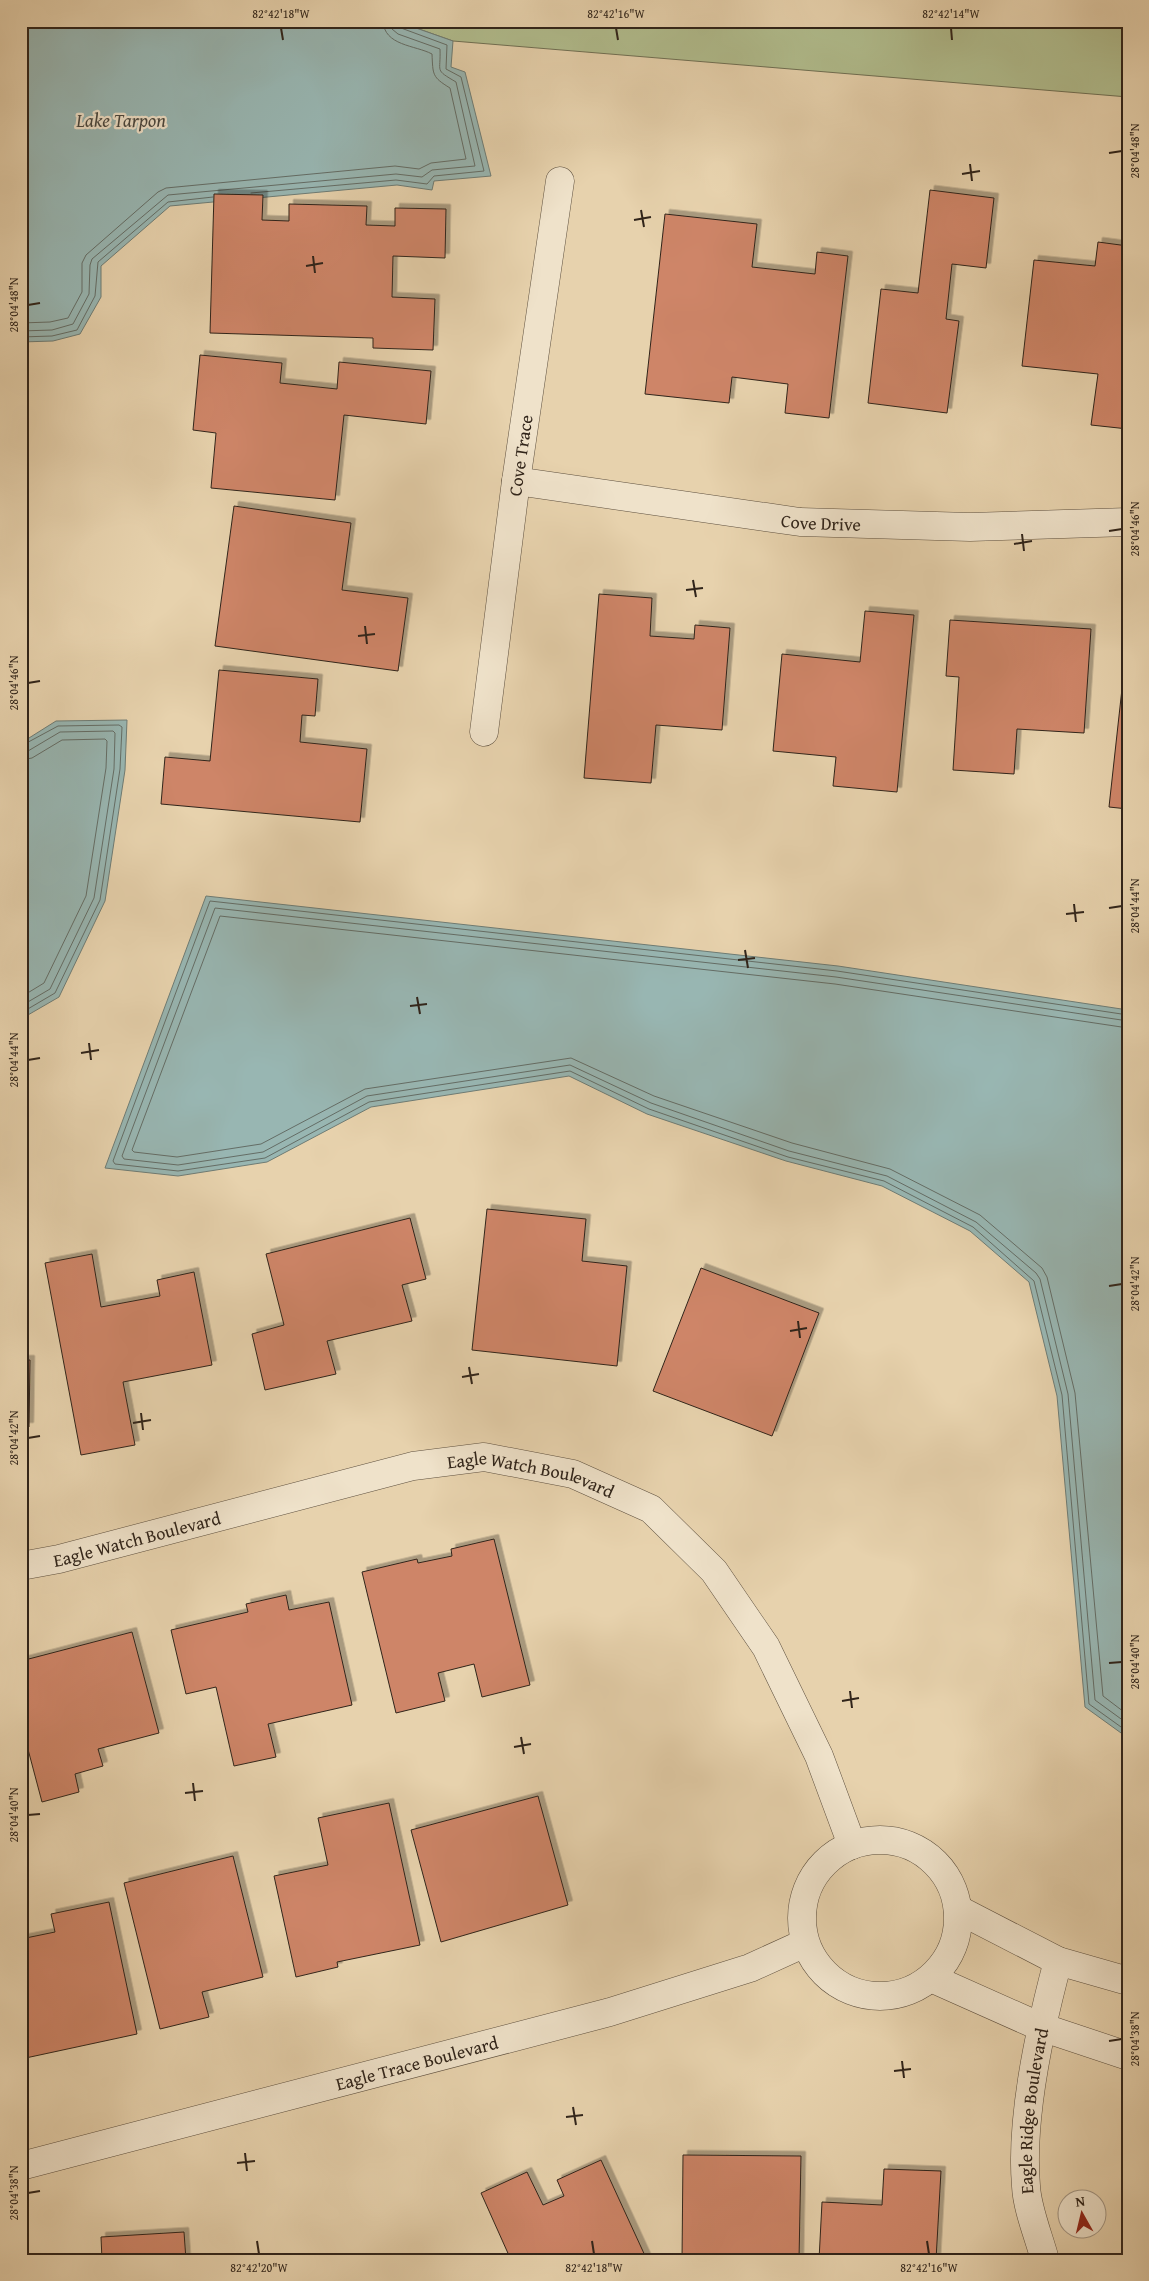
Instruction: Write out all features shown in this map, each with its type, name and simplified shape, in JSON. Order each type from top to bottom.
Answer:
[{"type":"street","name":"Cove Trace","points":[[484,732],[516,481],[560,180]]},
{"type":"street","name":"Cove Drive","points":[[516,481],[800,522],[970,527],[1128,522]]},
{"type":"street","name":"Eagle Watch Boulevard","points":[[21,1566],[58,1559],[412,1466],[484,1457],[573,1474],[651,1509],[714,1570],[766,1648],[819,1756],[852,1845]]},
{"type":"street","points":[[876,1840],[892,1841],[922,1851],[940,1867],[953,1887],[959,1910],[957,1935],[948,1959],[931,1978],[909,1992],[884,1996],[859,1994],[835,1983],[817,1965],[805,1943],[801,1919],[804,1896],[815,1874],[826,1862],[852,1845],[876,1840]]},
{"type":"street","points":[[959,1910],[1058,1960],[1128,1981]]},
{"type":"street","name":"Eagle Trace Boulevard","points":[[21,2166],[610,2012],[750,1968],[805,1943]]},
{"type":"street","name":"Eagle Ridge Boulevard","points":[[1046,2260],[1026,2187],[1027,2128],[1041,2028],[1058,1960]]},
{"type":"street","points":[[931,1978],[1041,2028],[1128,2056]]},
{"type":"green space","points":[[396,21],[1128,21],[1128,97],[453,41]]},
{"type":"water","name":"Lake Tarpon","points":[[21,21],[396,21],[453,41],[451,67],[465,72],[491,176],[434,181],[432,190],[397,185],[170,206],[101,266],[101,297],[80,334],[53,341],[21,342]]},
{"type":"water","points":[[127,720],[125,770],[105,901],[59,997],[21,1019],[21,743],[56,721]]},
{"type":"water","points":[[206,896],[838,966],[1128,1010],[1128,1738],[1085,1707],[1057,1396],[1029,1282],[970,1231],[882,1186],[786,1161],[647,1114],[569,1076],[371,1107],[267,1162],[178,1176],[105,1168]]},
{"type":"building","points":[[930,190],[994,198],[986,268],[952,264],[946,319],[959,321],[947,413],[868,403],[881,289],[918,293]]},
{"type":"building","points":[[214,194],[263,195],[262,220],[289,221],[289,204],[367,206],[366,225],[395,226],[395,208],[446,209],[445,258],[393,256],[392,297],[435,299],[433,350],[373,348],[373,338],[210,333]]},
{"type":"building","points":[[665,214],[757,224],[752,267],[815,274],[817,252],[848,256],[829,418],[785,413],[788,384],[732,377],[729,403],[645,394]]},
{"type":"building","points":[[1098,242],[1128,246],[1128,429],[1091,425],[1098,374],[1022,366],[1034,260],[1095,266]]},
{"type":"building","points":[[200,355],[282,363],[280,383],[337,389],[339,362],[431,371],[426,424],[344,415],[335,500],[211,488],[216,433],[193,430]]},
{"type":"building","points":[[234,506],[351,523],[342,590],[408,598],[398,671],[215,646]]},
{"type":"building","points":[[599,594],[652,598],[650,636],[694,639],[695,625],[730,628],[722,730],[656,725],[651,783],[584,778]]},
{"type":"building","points":[[865,611],[914,615],[897,792],[833,786],[836,757],[773,751],[782,654],[860,662]]},
{"type":"building","points":[[950,620],[1091,629],[1084,733],[1017,729],[1014,774],[953,770],[959,677],[946,676]]},
{"type":"building","points":[[1128,634],[1128,809],[1109,807]]},
{"type":"building","points":[[219,670],[318,679],[315,716],[302,715],[300,742],[367,749],[360,822],[161,804],[165,757],[210,761]]},
{"type":"building","points":[[487,1209],[586,1219],[582,1261],[627,1266],[617,1366],[472,1350]]},
{"type":"building","points":[[410,1218],[426,1279],[402,1285],[412,1321],[327,1341],[336,1374],[265,1390],[252,1334],[284,1325],[266,1254]]},
{"type":"building","points":[[92,1254],[101,1307],[160,1296],[157,1280],[194,1272],[212,1365],[123,1382],[135,1445],[81,1455],[45,1263]]},
{"type":"building","points":[[701,1268],[819,1313],[772,1436],[653,1391]]},
{"type":"building","points":[[21,1360],[30,1360],[29,1427],[21,1427]]},
{"type":"building","points":[[494,1539],[530,1685],[482,1697],[474,1664],[438,1673],[445,1701],[396,1713],[362,1572],[417,1559],[418,1563],[452,1556],[451,1549]]},
{"type":"building","points":[[286,1595],[289,1610],[329,1602],[352,1705],[268,1724],[276,1757],[234,1766],[216,1687],[186,1694],[171,1630],[248,1612],[246,1604]]},
{"type":"building","points":[[132,1632],[159,1733],[98,1749],[103,1766],[75,1774],[79,1792],[42,1802],[21,1723],[21,1661]]},
{"type":"building","points":[[538,1796],[568,1905],[441,1942],[411,1830]]},
{"type":"building","points":[[389,1803],[420,1945],[337,1962],[338,1967],[296,1977],[274,1876],[328,1865],[318,1818]]},
{"type":"building","points":[[233,1856],[263,1977],[202,1992],[209,2017],[160,2029],[124,1883]]},
{"type":"building","points":[[109,1902],[137,2034],[21,2059],[21,1939],[55,1932],[51,1914]]},
{"type":"building","points":[[683,2155],[801,2156],[799,2260],[682,2260]]},
{"type":"building","points":[[601,2160],[647,2260],[511,2260],[481,2193],[527,2172],[543,2205],[564,2196],[557,2180]]},
{"type":"building","points":[[884,2169],[941,2171],[936,2260],[819,2260],[822,2202],[882,2205]]},
{"type":"building","points":[[184,2232],[186,2260],[102,2260],[101,2237]]}]
